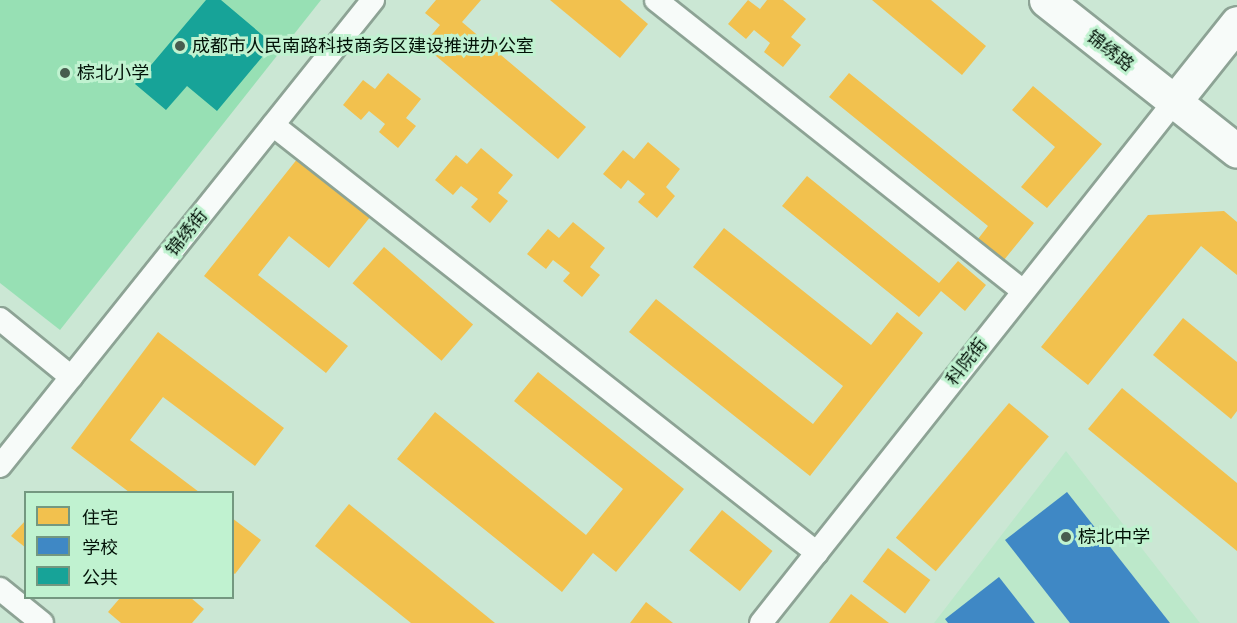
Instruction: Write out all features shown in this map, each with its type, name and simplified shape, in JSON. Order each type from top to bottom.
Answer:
[{"type":"main road","name":"锦绣路","points":[[1046,0],[1237,151]]},
{"type":"main road","points":[[1174,102],[1237,23]]},
{"type":"street","points":[[656,0],[1023,291]]},
{"type":"street","name":"锦绣街","points":[[0,466],[273,125],[363,4]]},
{"type":"street","name":"科院街","points":[[761,623],[1174,102]]},
{"type":"street","points":[[273,125],[817,553]]},
{"type":"street","points":[[0,319],[71,377]]},
{"type":"street","points":[[0,589],[42,623]]},
{"type":"shaded area","points":[[0,0],[321,0],[60,330],[0,283]]},
{"type":"shaded area","name":"棕北中学","points":[[1066,451],[1200,623],[934,623]]},
{"type":"building: 住宅","points":[[436,0],[481,0],[462,22],[586,127],[558,159],[423,45],[440,25],[425,13]]},
{"type":"building: 住宅","points":[[550,0],[620,0],[648,24],[620,58]]},
{"type":"building: 住宅","points":[[748,0],[760,9],[767,0],[783,0],[806,19],[791,37],[801,45],[783,67],[764,52],[770,43],[754,30],[746,39],[728,24]]},
{"type":"building: 住宅","points":[[872,0],[931,0],[986,46],[962,75]]},
{"type":"building: 住宅","points":[[388,73],[421,99],[406,118],[416,126],[398,148],[379,132],[385,124],[369,111],[361,120],[343,105],[363,80],[375,89]]},
{"type":"building: 住宅","points":[[849,73],[1034,223],[1004,260],[978,239],[988,226],[829,97]]},
{"type":"building: 住宅","points":[[1033,86],[1102,144],[1047,208],[1021,187],[1055,147],[1012,110]]},
{"type":"building: 住宅","points":[[648,142],[680,169],[666,187],[675,196],[657,218],[638,202],[645,194],[628,180],[621,189],[603,174],[623,150],[634,159]]},
{"type":"building: 住宅","points":[[481,148],[513,175],[498,193],[508,201],[490,223],[471,207],[478,199],[461,186],[453,195],[435,180],[456,155],[467,164]]},
{"type":"building: 住宅","points":[[298,158],[371,216],[329,268],[289,236],[258,275],[348,346],[326,373],[204,276]]},
{"type":"building: 住宅","points":[[807,176],[939,283],[958,261],[986,285],[965,311],[941,291],[919,317],[782,206]]},
{"type":"building: 住宅","points":[[1224,211],[1237,222],[1237,275],[1201,246],[1088,385],[1041,347],[1148,215]]},
{"type":"building: 住宅","points":[[573,222],[605,248],[590,267],[600,275],[582,297],[563,281],[570,273],[553,260],[546,269],[527,254],[548,229],[559,238]]},
{"type":"building: 住宅","points":[[724,228],[871,345],[897,312],[923,333],[810,476],[629,332],[656,299],[813,424],[843,386],[693,267]]},
{"type":"building: 住宅","points":[[384,247],[473,324],[442,361],[353,283]]},
{"type":"building: 住宅","points":[[1183,318],[1237,362],[1237,411],[1231,419],[1153,355]]},
{"type":"building: 住宅","points":[[158,332],[284,428],[255,466],[163,397],[130,440],[198,491],[128,491],[71,448]]},
{"type":"building: 住宅","points":[[538,372],[684,489],[616,572],[593,553],[562,592],[397,459],[435,412],[586,535],[623,489],[514,401]]},
{"type":"building: 住宅","points":[[1122,388],[1237,483],[1237,551],[1088,429]]},
{"type":"building: 住宅","points":[[1009,403],[1049,436],[936,571],[896,538]]},
{"type":"building: 住宅","points":[[349,504],[495,623],[411,623],[315,546]]},
{"type":"building: 住宅","points":[[722,510],[773,551],[740,591],[689,550]]},
{"type":"building: 住宅","points":[[234,520],[261,540],[234,573]]},
{"type":"building: 住宅","points":[[24,522],[24,546],[11,536]]},
{"type":"building: 住宅","points":[[888,548],[930,580],[905,613],[863,582]]},
{"type":"building: 住宅","points":[[851,594],[889,623],[829,623]]},
{"type":"building: 住宅","points":[[119,599],[192,599],[204,609],[192,623],[121,623],[108,612]]},
{"type":"building: 住宅","points":[[646,602],[673,623],[630,623]]},
{"type":"building: 学校","points":[[1067,492],[1170,623],[1070,623],[1005,540]]},
{"type":"building: 学校","points":[[999,577],[1035,623],[948,623],[945,619]]},
{"type":"building: 公共","points":[[206,0],[221,0],[273,44],[217,111],[187,86],[166,110],[135,84]]},
{"type":"place","name":"成都市人民南路科技商务区建设推进办公室","points":[[180,46]]},
{"type":"place","name":"棕北小学","points":[[65,73]]},
{"type":"place","name":"棕北中学","points":[[1066,537]]}]
